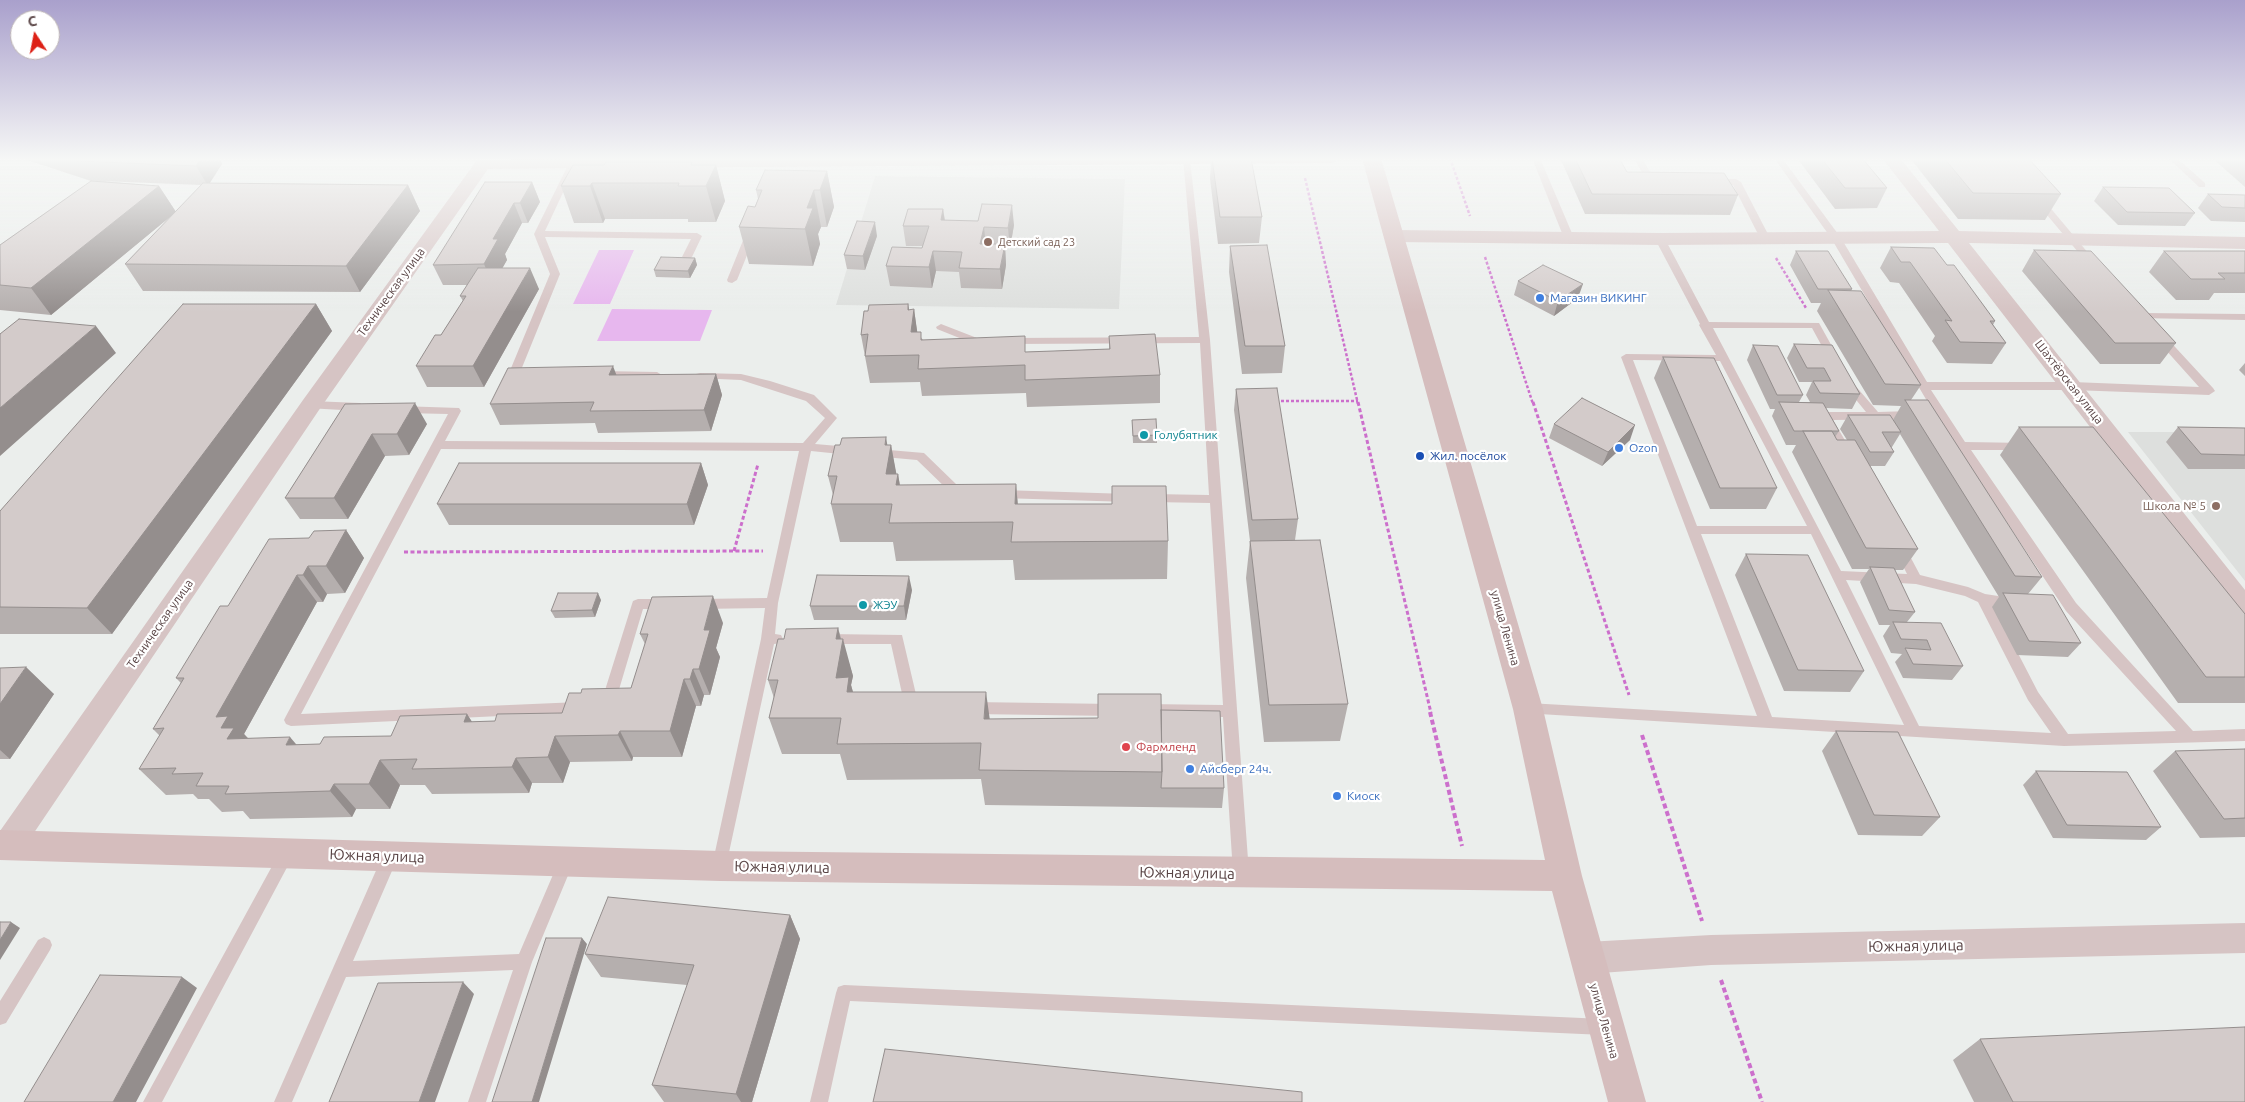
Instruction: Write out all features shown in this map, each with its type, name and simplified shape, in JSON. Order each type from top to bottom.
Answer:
[{"type":"main road","name":"улица Ленина","points":[[1387,209],[1528,709],[1565,876],[1628,1102]]},
{"type":"main road","name":"Южная улица","points":[[3,849],[287,853],[720,866],[1565,876]]},
{"type":"street","name":"Техническая улица","points":[[3,849],[310,405],[450,209]]},
{"type":"street","name":"Шахтёрская улица","points":[[1931,209],[2072,386],[2109,446],[2245,609]]},
{"type":"street","points":[[1395,236],[1660,239],[1953,237],[2245,243]]},
{"type":"street","name":"Южная улица","points":[[1587,958],[1711,950],[2245,938]]},
{"type":"lane","points":[[539,234],[550,209]]},
{"type":"lane","points":[[1191,209],[1205,340],[1214,499],[1241,873]]},
{"type":"lane","points":[[1557,209],[1568,238]]},
{"type":"lane","points":[[1750,209],[1764,238]]},
{"type":"lane","points":[[1815,209],[1836,238],[1941,414],[2070,607],[2188,735]]},
{"type":"lane","points":[[2046,209],[2096,267]]},
{"type":"lane","points":[[732,280],[754,226]]},
{"type":"lane","points":[[539,234],[697,236],[686,258]]},
{"type":"lane","points":[[533,373],[514,373],[555,274],[549,254],[539,234]]},
{"type":"lane","points":[[1660,239],[1704,326],[1815,530],[1836,576],[1914,730]]},
{"type":"lane","points":[[1925,386],[2072,386],[2209,391],[2138,313],[2245,318]]},
{"type":"lane","points":[[1704,326],[1815,325],[1852,389],[1875,415]]},
{"type":"lane","points":[[941,327],[976,341],[1205,340]]},
{"type":"lane","points":[[1723,358],[1626,356],[1767,722]]},
{"type":"lane","points":[[593,374],[672,376]]},
{"type":"lane","points":[[691,376],[741,377],[810,398],[831,418],[806,447],[772,603],[768,639],[720,866]]},
{"type":"lane","points":[[310,405],[455,411],[291,720],[608,707],[638,604],[772,603]]},
{"type":"lane","points":[[1853,464],[1825,416],[1941,414]]},
{"type":"lane","points":[[438,445],[806,447],[920,456],[953,488],[972,490]]},
{"type":"lane","points":[[1963,446],[2031,446]]},
{"type":"lane","points":[[991,493],[1214,499]]},
{"type":"lane","points":[[1693,530],[1815,530]]},
{"type":"lane","points":[[1894,536],[1916,579]]},
{"type":"lane","points":[[1836,576],[1916,579],[1968,592],[1983,599],[2022,603]]},
{"type":"lane","points":[[1983,599],[2033,696],[2064,740]]},
{"type":"lane","points":[[2051,605],[2070,607]]},
{"type":"lane","points":[[768,639],[788,639]]},
{"type":"lane","points":[[808,639],[897,639],[910,707],[930,707]]},
{"type":"lane","points":[[960,708],[1230,711]]},
{"type":"lane","points":[[1528,709],[2064,740],[2188,735],[2245,735]]},
{"type":"lane","points":[[152,1102],[287,853]]},
{"type":"lane","points":[[283,1102],[390,856]]},
{"type":"lane","points":[[477,1102],[524,962],[566,861]]},
{"type":"lane","points":[[0,1016],[44,945]]},
{"type":"lane","points":[[341,969],[524,962]]},
{"type":"lane","points":[[819,1102],[844,993],[1606,1028]]},
{"type":"path","points":[[1313,209],[1469,876]]},
{"type":"path","points":[[1468,209],[1762,1102]]},
{"type":"path","points":[[1764,238],[1815,325]]},
{"type":"path","points":[[1268,401],[1358,401]]},
{"type":"path","points":[[734,551],[763,447]]},
{"type":"path","points":[[381,552],[783,550]]},
{"type":"shaded area","name":"Детский сад 23","points":[[865,209],[1124,209],[1119,309],[836,305]]},
{"type":"shaded area","points":[[599,250],[634,250],[610,304],[573,304]]},
{"type":"shaded area","points":[[612,309],[712,310],[700,341],[597,341]]},
{"type":"shaded area","name":"Школа № 5","points":[[2128,432],[2245,432],[2245,581]]},
{"type":"building","points":[[51,209],[130,209],[31,288],[0,285],[0,245]]},
{"type":"building","points":[[178,209],[389,209],[346,266],[125,264]]},
{"type":"building","points":[[468,209],[510,209],[493,239],[498,239],[484,264],[433,265]]},
{"type":"building","points":[[747,209],[812,209],[805,229],[739,227]]},
{"type":"building","points":[[908,209],[943,209],[941,220],[978,221],[981,209],[1011,209],[1008,228],[984,227],[980,244],[1005,244],[1000,269],[959,268],[962,252],[933,251],[929,267],[886,266],[892,247],[922,248],[929,226],[903,226]]},
{"type":"building","points":[[1219,209],[1261,209],[1262,217],[1220,217]]},
{"type":"building","points":[[2125,209],[2191,209],[2195,213],[2127,212]]},
{"type":"building","points":[[857,221],[875,222],[863,256],[844,255]]},
{"type":"building","points":[[1267,245],[1285,346],[1245,346],[1230,246]]},
{"type":"building","points":[[1891,247],[1934,248],[1947,265],[1954,265],[1995,321],[1990,321],[2006,343],[1960,342],[1945,320],[1952,321],[1910,262],[1901,262]]},
{"type":"building","points":[[2034,250],[2091,251],[2176,343],[2115,343]]},
{"type":"building","points":[[1796,251],[1828,251],[1852,289],[1818,289]]},
{"type":"building","points":[[2164,251],[2245,251],[2245,273],[2218,273],[2225,279],[2191,279]]},
{"type":"building","points":[[661,257],[695,258],[688,271],[654,270]]},
{"type":"building","points":[[1543,265],[1583,284],[1558,301],[1518,281]]},
{"type":"building","points":[[478,268],[530,268],[473,366],[416,366],[435,335],[441,335],[466,296],[460,296]]},
{"type":"building","points":[[1828,290],[1861,291],[1921,385],[1885,384]]},
{"type":"building","points":[[183,304],[316,304],[87,608],[0,607],[0,511]]},
{"type":"building","points":[[908,304],[908,310],[914,309],[911,332],[921,332],[921,340],[1025,336],[1025,352],[1110,349],[1109,336],[1155,334],[1160,375],[1025,380],[1025,365],[918,369],[919,355],[865,356],[868,334],[861,335],[864,311],[868,311],[869,305]]},
{"type":"building","points":[[19,319],[96,326],[0,408],[0,334]]},
{"type":"building","points":[[1794,344],[1832,345],[1860,394],[1820,393],[1813,381],[1831,381],[1824,368],[1807,368]]},
{"type":"building","points":[[1753,345],[1778,346],[1803,395],[1777,395]]},
{"type":"building","points":[[1663,357],[1714,358],[1777,488],[1720,488]]},
{"type":"building","points":[[613,366],[609,375],[716,374],[704,410],[590,411],[594,402],[490,404],[508,368]]},
{"type":"building","points":[[1277,388],[1298,519],[1252,520],[1236,389]]},
{"type":"building","points":[[1582,398],[1635,425],[1608,452],[1554,424]]},
{"type":"building","points":[[1905,400],[1928,400],[2042,577],[2015,576]]},
{"type":"building","points":[[1779,402],[1823,403],[1839,431],[1794,431]]},
{"type":"building","points":[[415,403],[397,434],[372,434],[334,498],[285,498],[345,404]]},
{"type":"building","points":[[1848,415],[1890,415],[1901,432],[1882,432],[1894,452],[1870,452]]},
{"type":"building","points":[[1156,419],[1157,435],[1133,436],[1132,420]]},
{"type":"building","points":[[2019,427],[2093,427],[2245,614],[2245,677],[2206,677]]},
{"type":"building","points":[[2178,427],[2245,428],[2245,455],[2201,454]]},
{"type":"building","points":[[1803,431],[1832,431],[1837,440],[1855,440],[1918,549],[1866,548]]},
{"type":"building","points":[[886,437],[885,445],[891,445],[886,474],[898,474],[896,485],[1016,484],[1015,504],[1112,504],[1112,486],[1166,486],[1168,541],[1011,542],[1013,522],[889,523],[892,504],[831,504],[837,476],[828,476],[835,445],[840,445],[842,438]]},
{"type":"building","points":[[459,463],[701,463],[687,504],[437,504]]},
{"type":"building","points":[[346,530],[326,566],[308,566],[303,575],[297,575],[216,717],[228,716],[221,728],[234,728],[227,739],[290,737],[286,745],[320,744],[324,737],[391,736],[400,716],[467,714],[464,722],[495,721],[497,714],[562,713],[569,693],[581,693],[582,689],[631,688],[648,634],[640,634],[652,597],[713,596],[704,630],[710,630],[699,669],[693,669],[690,679],[684,679],[670,731],[620,731],[618,735],[555,736],[548,757],[516,758],[512,767],[412,769],[417,759],[380,760],[369,784],[334,784],[330,791],[225,794],[229,786],[196,786],[203,773],[172,774],[176,768],[139,769],[164,728],[153,729],[184,678],[176,678],[220,606],[228,606],[269,539],[309,538],[314,531]]},
{"type":"building","points":[[1320,540],[1348,704],[1269,705],[1250,541]]},
{"type":"building","points":[[1746,554],[1808,555],[1864,671],[1798,670]]},
{"type":"building","points":[[1870,567],[1894,568],[1915,612],[1889,610]]},
{"type":"building","points":[[817,575],[909,576],[904,606],[810,606]]},
{"type":"building","points":[[558,593],[598,593],[592,610],[551,611]]},
{"type":"building","points":[[2003,593],[2053,595],[2081,643],[2029,641]]},
{"type":"building","points":[[1893,622],[1941,623],[1963,666],[1913,664],[1905,648],[1931,650],[1927,640],[1901,639]]},
{"type":"building","points":[[838,628],[836,639],[843,639],[836,678],[849,677],[847,692],[986,692],[984,719],[1098,718],[1098,694],[1161,694],[1162,772],[979,770],[981,743],[837,744],[841,718],[769,718],[778,680],[768,680],[778,639],[784,639],[786,629]]},
{"type":"building","points":[[26,667],[0,704],[0,668]]},
{"type":"building","name":"Айсберг 24ч.","points":[[1161,710],[1220,711],[1224,788],[1161,788]]},
{"type":"building","points":[[1836,731],[1898,732],[1940,817],[1874,815]]},
{"type":"building","points":[[2245,749],[2245,818],[2224,819],[2175,751]]},
{"type":"building","points":[[2036,771],[2127,772],[2161,827],[2067,825]]},
{"type":"building","points":[[608,897],[790,915],[736,1094],[652,1085],[694,965],[585,954]]},
{"type":"building","points":[[0,922],[11,922],[0,940]]},
{"type":"building","points":[[546,938],[582,938],[532,1102],[492,1102]]},
{"type":"building","points":[[100,975],[182,977],[113,1102],[24,1102]]},
{"type":"building","points":[[463,982],[419,1102],[329,1102],[378,983]]},
{"type":"building","points":[[2245,1027],[2245,1102],[2013,1102],[1980,1039]]},
{"type":"building","points":[[885,1049],[1302,1092],[1302,1102],[873,1102]]},
{"type":"place","name":"Детский сад 23","points":[[988,242]]},
{"type":"place","name":"Магазин ВИКИНГ","points":[[1540,298]]},
{"type":"place","name":"Голубятник","points":[[1144,435]]},
{"type":"place","name":"Ozon","points":[[1619,448]]},
{"type":"place","name":"Жил. посёлок","points":[[1420,456]]},
{"type":"place","name":"Школа № 5","points":[[2216,506]]},
{"type":"place","name":"ЖЭУ","points":[[863,605]]},
{"type":"place","name":"Фармленд","points":[[1126,747]]},
{"type":"place","name":"Айсберг 24ч.","points":[[1190,769]]},
{"type":"place","name":"Киоск","points":[[1337,796]]}]
